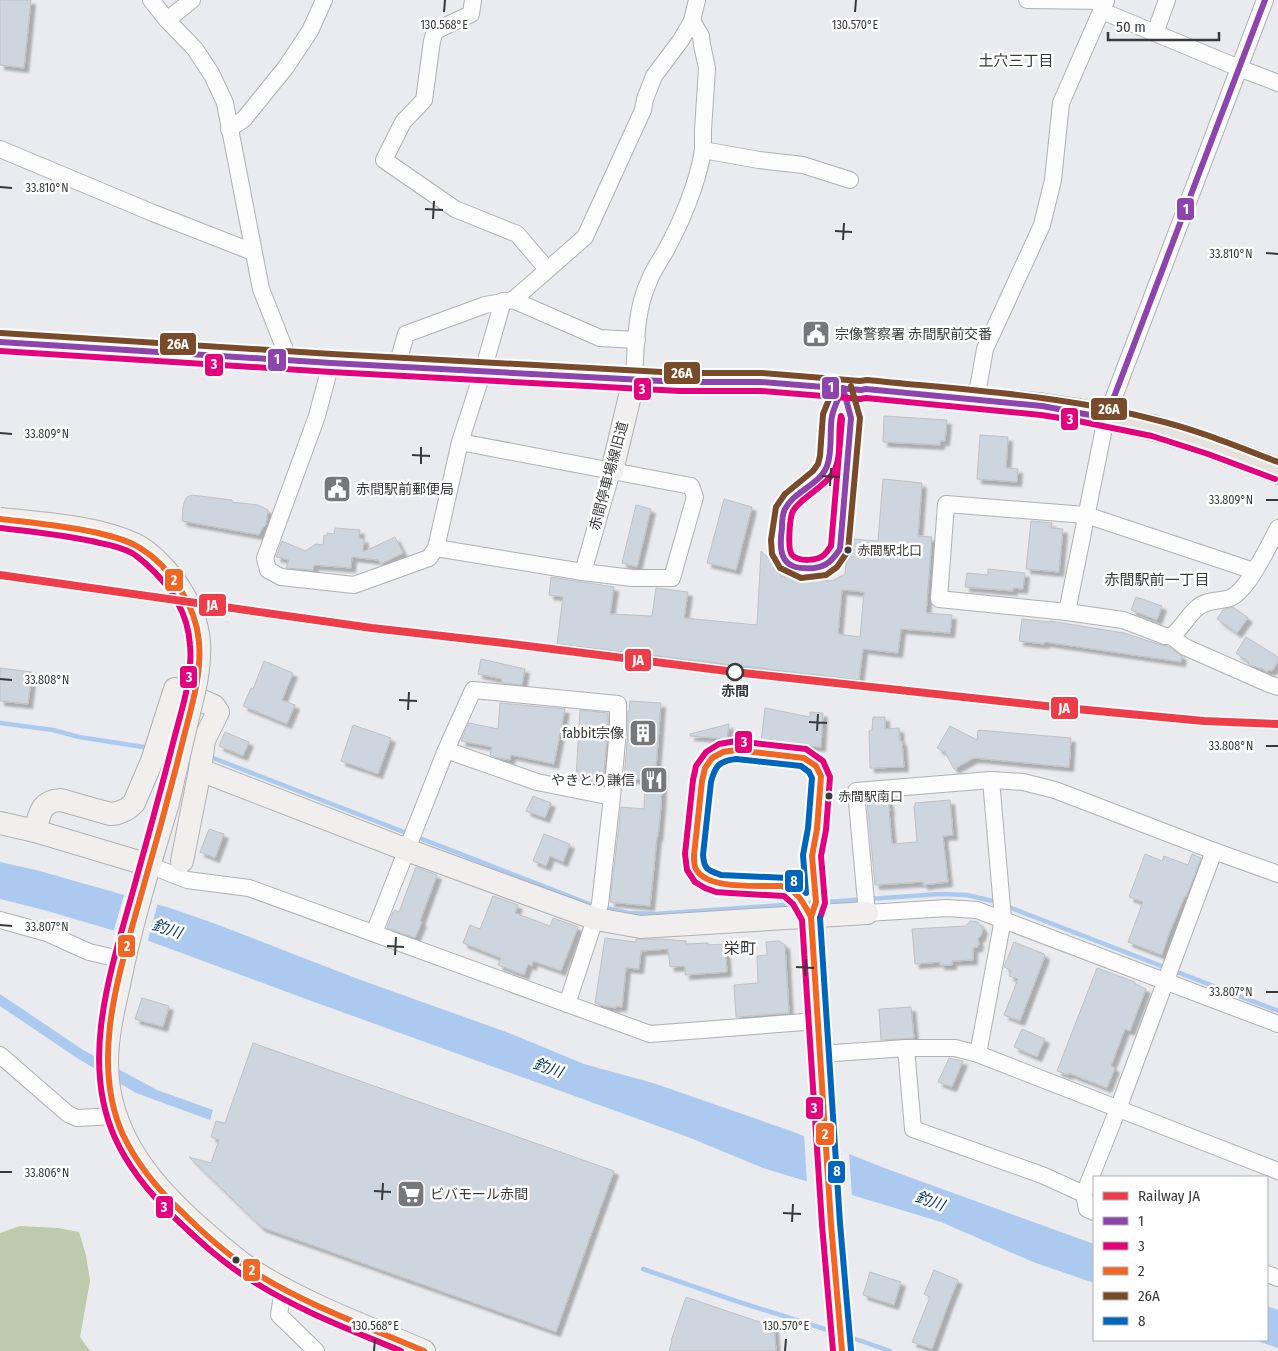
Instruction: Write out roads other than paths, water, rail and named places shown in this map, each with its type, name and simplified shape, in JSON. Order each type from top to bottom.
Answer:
[{"type":"main road","points":[[0,342],[331,363],[680,382],[761,382],[976,399],[1042,406],[1162,431],[1277,469]]},
{"type":"street","points":[[151,0],[166,20],[195,49],[212,76],[225,103],[261,289],[289,360]]},
{"type":"street","points":[[166,20],[192,0]]},
{"type":"street","points":[[229,129],[244,119],[286,67],[310,31],[324,0]]},
{"type":"street","points":[[473,0],[471,14],[435,31],[424,100],[402,122],[384,160],[455,209],[517,234],[548,269]]},
{"type":"street","points":[[397,366],[406,334],[485,305],[508,301],[584,237],[643,110],[654,76],[692,21],[697,0]]},
{"type":"street","points":[[1027,0],[1105,4],[1155,33],[1278,83]]},
{"type":"street","points":[[1155,33],[1166,0]]},
{"type":"street","points":[[1067,612],[1106,418],[1265,0]]},
{"type":"street","points":[[976,399],[985,348],[1042,224],[1053,180],[1061,104],[1105,4]]},
{"type":"street","points":[[634,379],[639,312],[649,281],[667,249],[700,170],[703,150],[707,68],[702,36],[692,21]]},
{"type":"street","points":[[0,149],[153,213],[253,252]]},
{"type":"street","points":[[703,150],[759,160],[803,165],[850,180]]},
{"type":"street","points":[[508,301],[600,338],[637,340]]},
{"type":"street","points":[[331,363],[317,416],[265,558],[268,570],[281,577],[354,585],[429,558],[436,548],[460,442],[508,301]]},
{"type":"street","name":"赤間停車場線旧道","points":[[583,572],[612,472],[634,379]]},
{"type":"street","points":[[844,388],[851,418],[840,549],[831,561],[822,567],[801,568],[786,562],[781,553],[780,540],[784,510],[791,500],[819,477],[826,468],[832,416],[844,388]]},
{"type":"street","points":[[436,548],[583,572],[632,578],[672,578],[695,496],[691,486],[460,442]]},
{"type":"street","points":[[1254,571],[1086,515],[946,504],[939,599],[1067,612],[1123,620],[1165,636],[1171,636],[1204,603],[1231,598],[1241,591],[1254,571],[1278,528]]},
{"type":"street","points":[[0,519],[75,528],[113,537],[136,545],[166,570],[188,602],[195,622],[199,643],[198,674],[168,803],[124,958],[109,1038],[108,1073],[116,1116],[131,1150],[153,1182],[180,1210],[223,1248],[255,1272],[318,1305],[424,1351]]},
{"type":"street","points":[[1171,636],[1185,648],[1278,687]]},
{"type":"street","points":[[36,831],[42,809],[47,803],[54,800],[67,801],[111,814],[127,809],[134,803],[152,761],[175,689],[214,706],[218,712],[204,740],[182,861]]},
{"type":"street","points":[[374,933],[446,750],[473,690],[618,704],[618,730],[612,797],[600,904],[567,1004]]},
{"type":"street","points":[[446,750],[537,782],[612,797]]},
{"type":"street","points":[[200,770],[407,850],[596,919],[641,927],[947,908],[977,910],[1278,1024]]},
{"type":"street","points":[[978,1054],[1003,919],[991,780]]},
{"type":"street","points":[[867,913],[856,791],[991,780],[1023,782],[1055,790],[1278,874]]},
{"type":"street","points":[[0,823],[36,831],[147,872],[187,880],[249,888],[650,1034],[818,1021]]},
{"type":"street","points":[[1093,1212],[1087,1209],[1084,1194],[1118,1109],[1214,851]]},
{"type":"street","points":[[811,917],[830,1214],[842,1351]]},
{"type":"street","points":[[0,920],[47,933],[88,952],[124,958]]},
{"type":"street","points":[[820,1054],[906,1048],[955,1048],[978,1054],[1278,1171]]},
{"type":"street","points":[[906,1048],[913,1129],[1042,1175],[1084,1194]]},
{"type":"street","points":[[0,1054],[68,1114],[77,1118],[116,1116]]},
{"type":"street","points":[[283,1288],[279,1315],[316,1351]]},
{"type":"water","name":"釣川","points":[[0,862],[36,870],[170,908],[216,924],[358,979],[509,1033],[584,1064],[653,1083],[791,1131],[887,1169],[1093,1244],[1093,1283],[1033,1262],[941,1222],[763,1168],[688,1137],[149,941],[0,899]]},
{"type":"water","points":[[0,994],[83,1050],[157,1090],[213,1110],[210,1120],[136,1093],[77,1058],[0,1006]]},
{"type":"water","points":[[1268,1306],[1278,1310],[1278,1348],[1258,1341],[1268,1341]]},
{"type":"waterway","points":[[0,723],[53,730],[79,737],[150,748]]},
{"type":"waterway","points":[[208,756],[592,905]]},
{"type":"waterway","points":[[602,907],[628,913],[655,914],[940,894],[967,895],[997,902]]},
{"type":"waterway","points":[[1006,906],[1278,1011]]},
{"type":"waterway","points":[[643,1269],[834,1332]]},
{"type":"waterway","points":[[847,1336],[890,1351]]},
{"type":"rail line","name":"JA","points":[[0,575],[372,628],[743,673],[1055,707],[1204,721],[1278,724]]},
{"type":"place","name":"宗像警察署 赤間駅前交番","points":[[816,334]]},
{"type":"place","name":"赤間駅前郵便局","points":[[337,489]]},
{"type":"place","name":"赤間駅北口","points":[[848,550]]},
{"type":"place","name":"赤間","points":[[735,672]]},
{"type":"place","name":"fabbit宗像","points":[[643,733]]},
{"type":"place","name":"やきとり謙信","points":[[654,780]]},
{"type":"place","name":"赤間駅南口","points":[[829,796]]},
{"type":"place","name":"ビバモール赤間","points":[[411,1194]]},
{"type":"district","name":"土穴三丁目","points":[[1016,61]]},
{"type":"district","name":"赤間駅前一丁目","points":[[1157,580]]},
{"type":"district","name":"栄町","points":[[740,948]]}]
